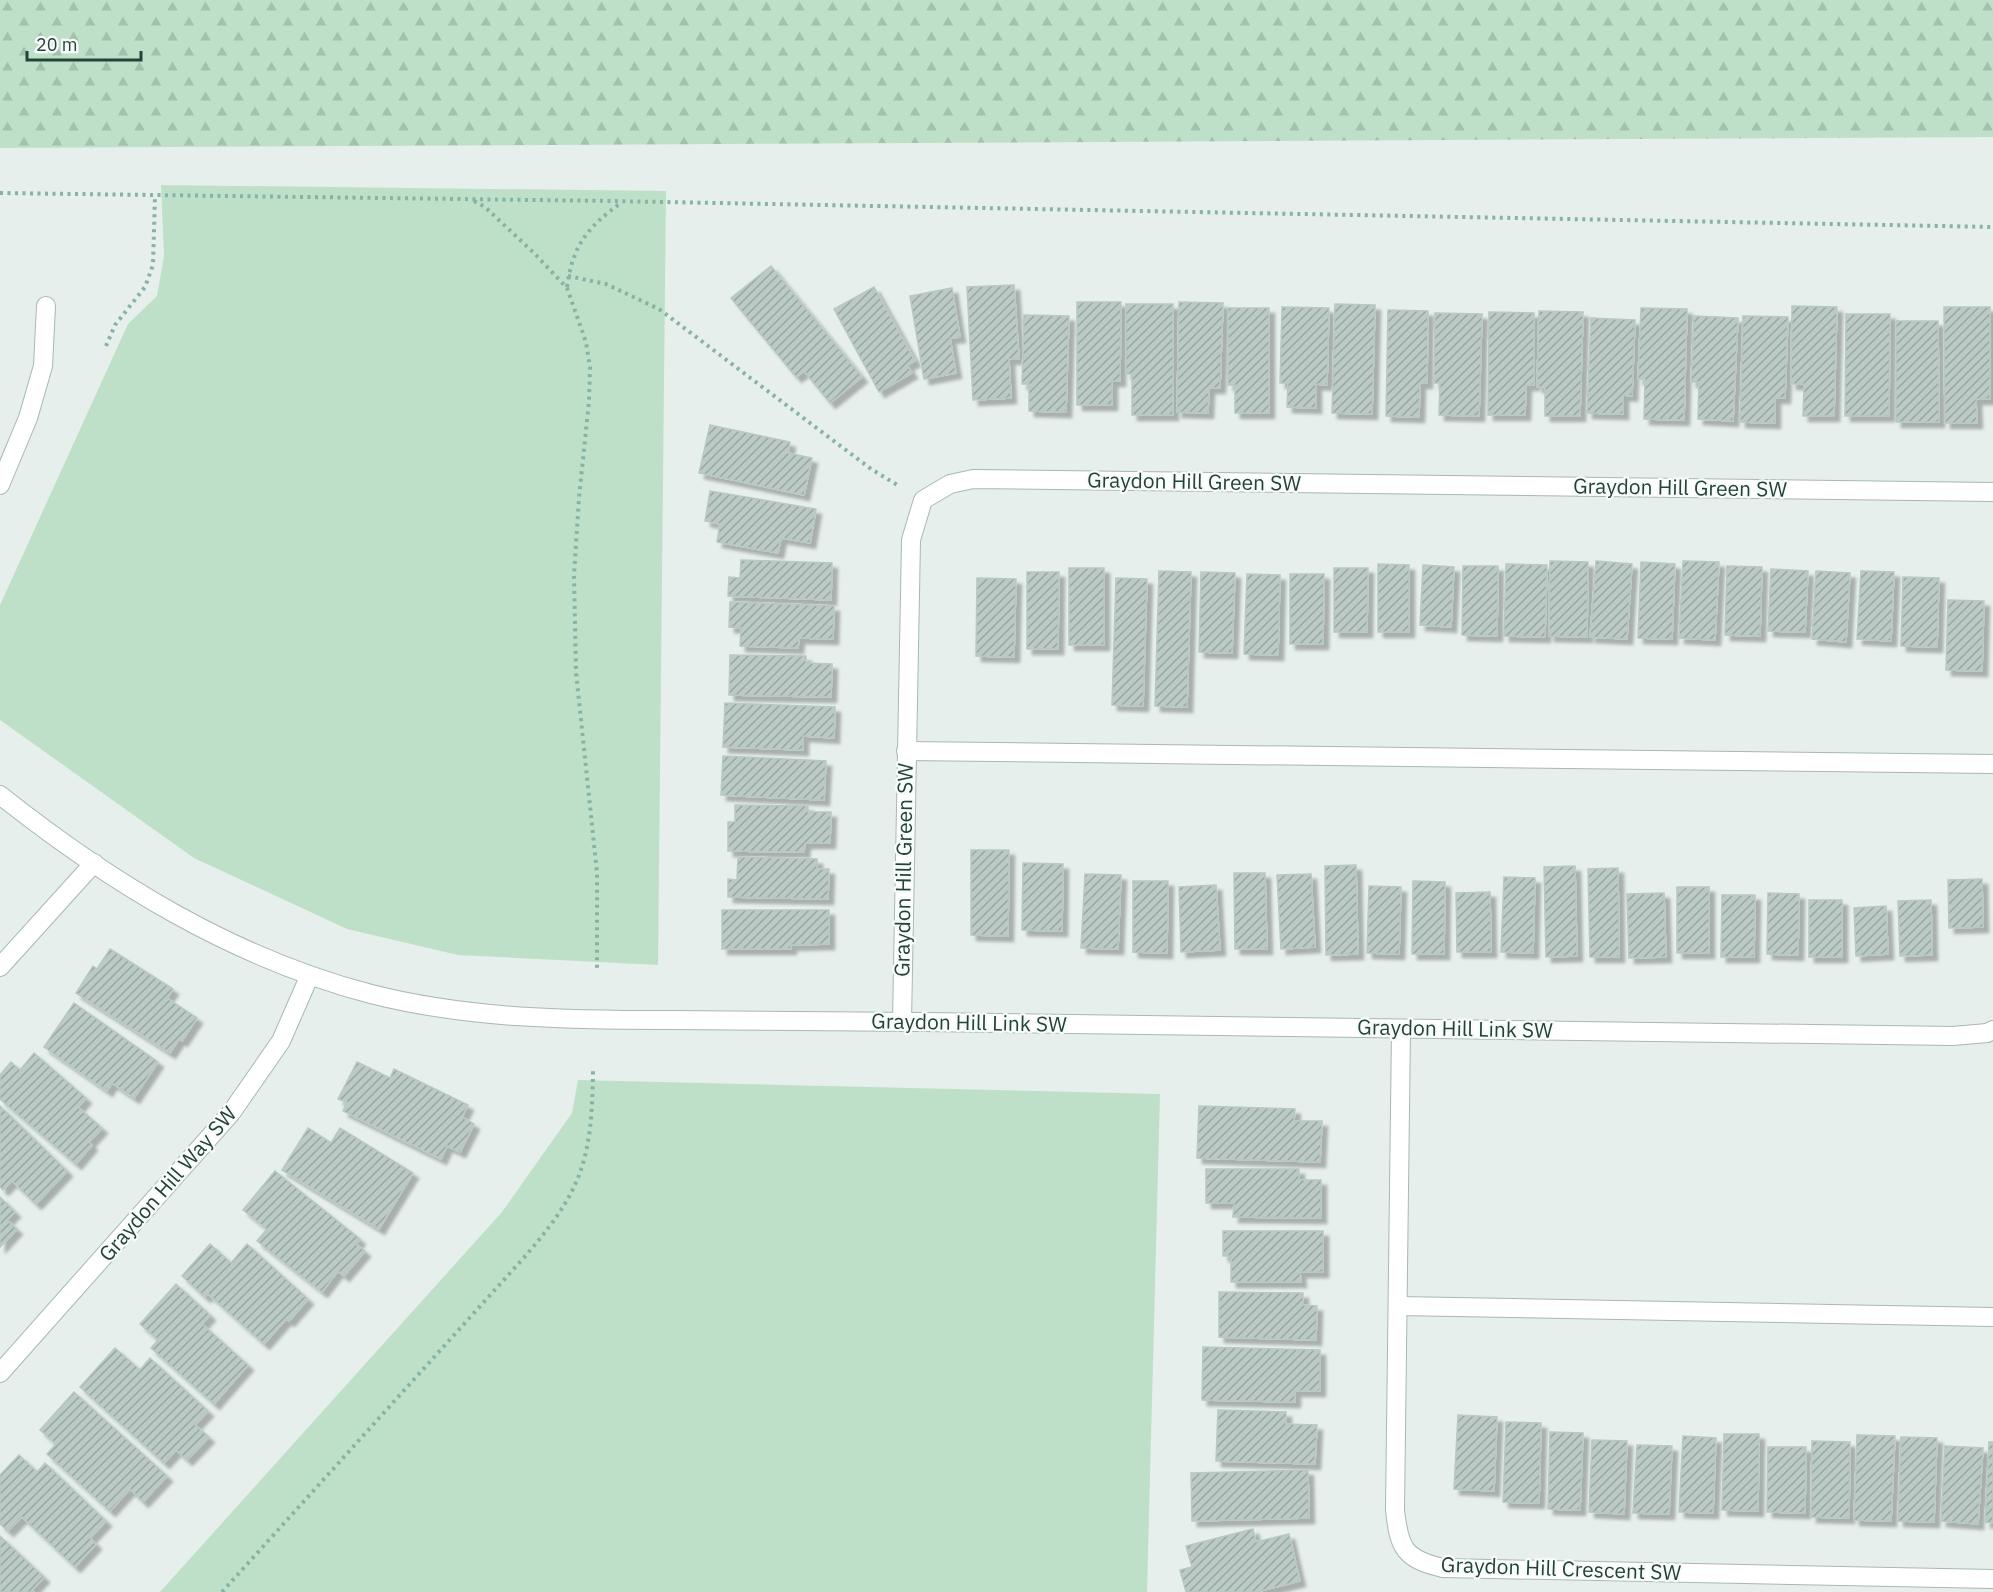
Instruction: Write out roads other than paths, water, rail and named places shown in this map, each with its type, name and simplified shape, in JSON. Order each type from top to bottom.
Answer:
[{"type":"street","points":[[0,485],[28,418],[43,366],[46,306]]},
{"type":"street","name":"Graydon Hill Green SW","points":[[902,1022],[910,540],[923,500],[950,484],[973,479],[1993,492]]},
{"type":"street","points":[[906,751],[1993,764]]},
{"type":"street","name":"Graydon Hill Link SW","points":[[0,795],[44,830],[139,895],[255,955],[309,976],[370,994],[427,1006],[504,1016],[594,1020],[1953,1036],[1987,1033],[1993,1030]]},
{"type":"street","points":[[0,967],[94,863]]},
{"type":"street","name":"Graydon Hill Way SW","points":[[0,1373],[231,1113],[281,1041],[309,976]]},
{"type":"street","name":"Graydon Hill Crescent SW","points":[[1401,1029],[1395,1510],[1398,1534],[1406,1551],[1421,1563],[1443,1568],[1993,1579]]},
{"type":"street","points":[[1398,1306],[1993,1317]]}]
